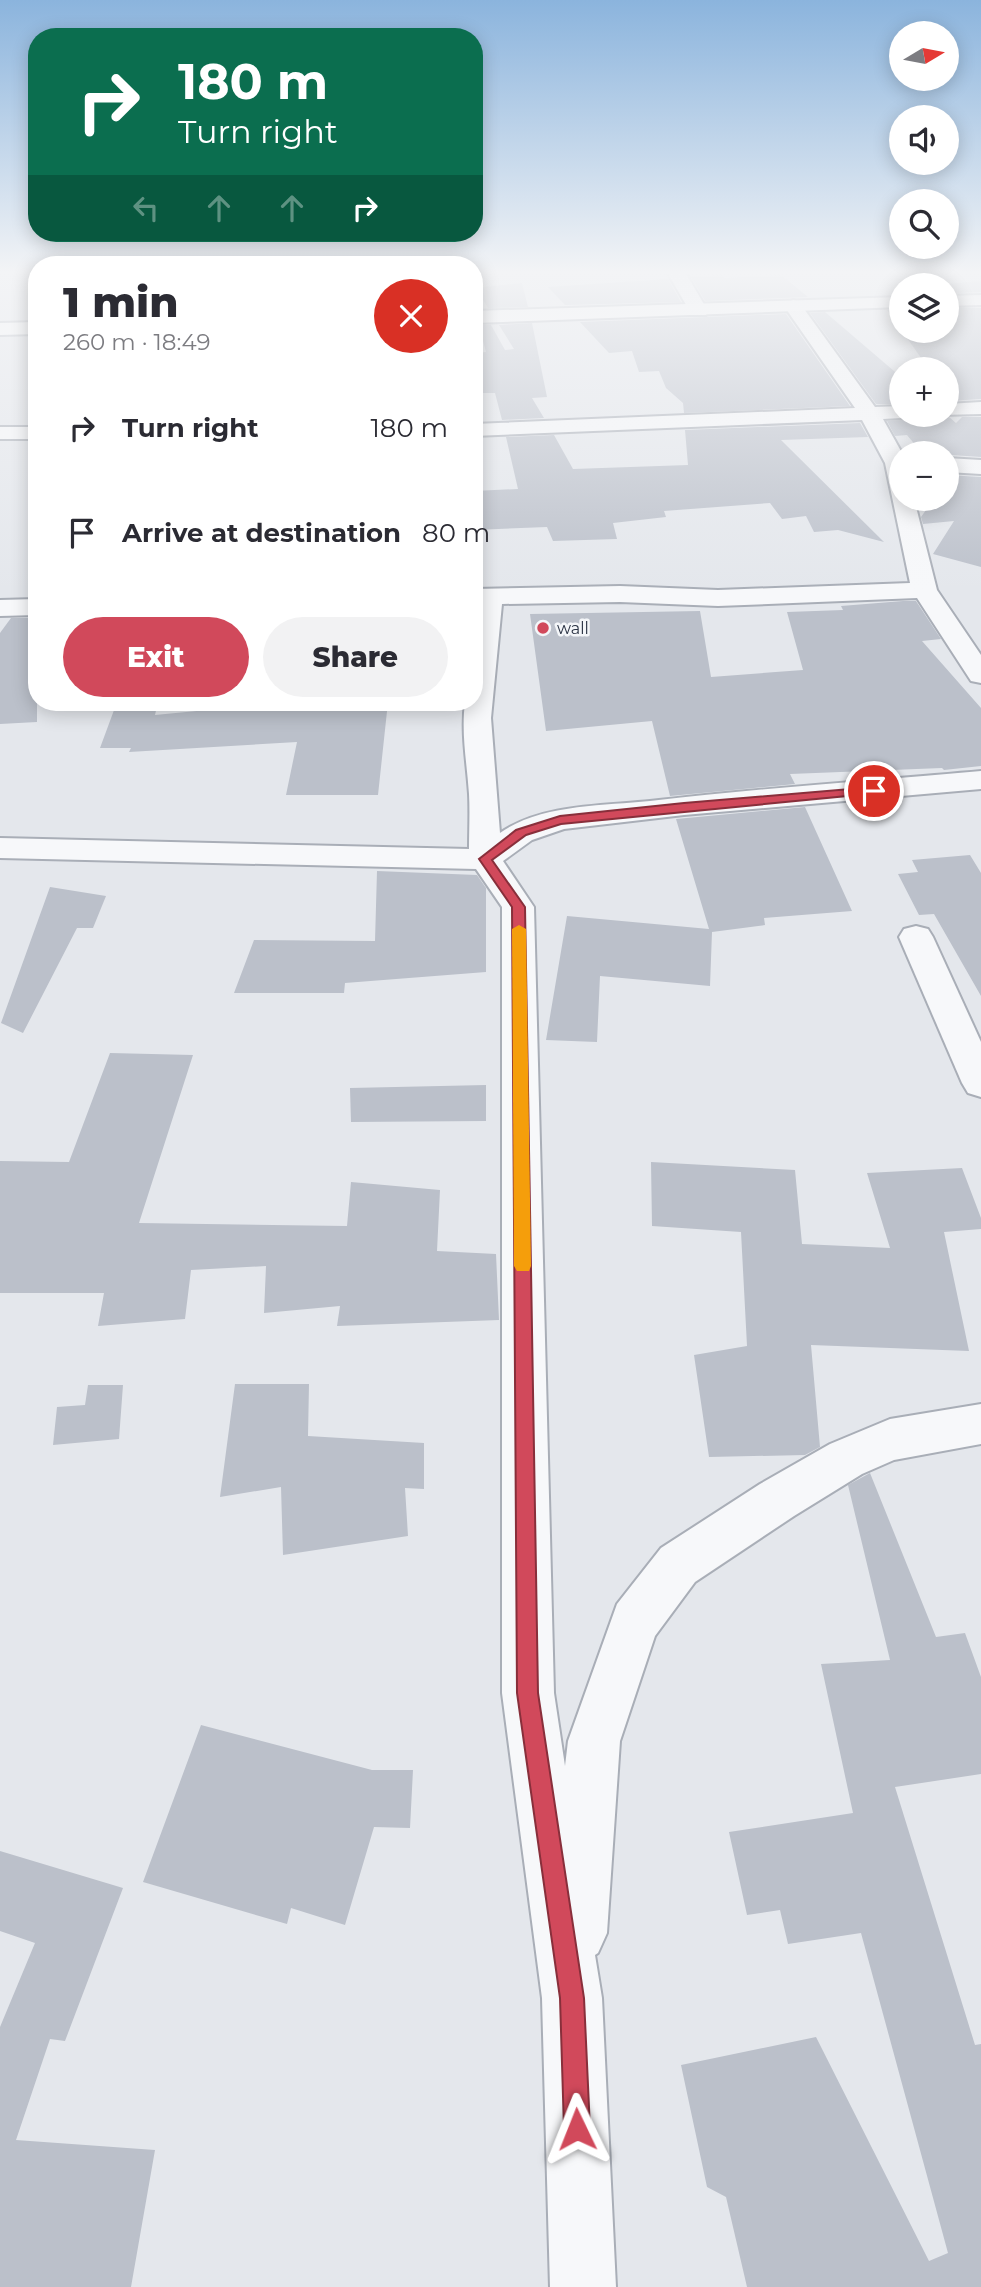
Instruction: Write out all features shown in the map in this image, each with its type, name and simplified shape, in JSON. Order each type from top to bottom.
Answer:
[{"type":"street","points":[[845,379],[889,446]]},
{"type":"street","points":[[959,409],[981,408]]},
{"type":"street","points":[[483,430],[889,412]]},
{"type":"street","points":[[0,433],[28,433]]},
{"type":"street","points":[[959,466],[981,467]]},
{"type":"street","points":[[905,511],[924,590],[981,675]]},
{"type":"street","points":[[483,597],[620,594],[718,598],[924,590]]},
{"type":"street","points":[[0,607],[28,607]]},
{"type":"street","points":[[478,711],[478,753],[484,794],[485,859],[519,907],[528,1693],[572,1998],[583,2287]]},
{"type":"street","points":[[0,848],[485,859],[521,833],[560,820],[684,806],[981,780]]},
{"type":"street","points":[[916,937],[981,1083]]},
{"type":"street","points":[[572,1998],[594,1741],[635,1622],[678,1565],[777,1500],[846,1459],[890,1440],[981,1424]]},
{"type":"building","points":[[483,379],[543,379],[547,397],[532,398],[544,418],[502,420],[495,393],[483,393]]},
{"type":"building","points":[[662,379],[831,379],[850,406],[684,413],[683,403],[666,388]]},
{"type":"building","points":[[858,379],[889,379],[889,404],[876,404]]},
{"type":"building","points":[[959,379],[981,379],[981,399],[959,400]]},
{"type":"building","points":[[962,417],[981,417],[981,457],[959,456],[959,441],[912,441],[907,435],[895,436],[890,427],[959,427]]},
{"type":"building","points":[[860,423],[868,437],[781,440],[884,542],[838,530],[814,532],[806,516],[782,519],[770,503],[664,511],[666,517],[613,523],[617,539],[553,541],[547,527],[483,530],[483,491],[518,489],[506,437],[554,435],[573,469],[688,465],[685,430]]},
{"type":"building","points":[[959,476],[981,477],[981,567],[933,554],[954,521],[923,524],[921,517],[925,511],[959,511]]},
{"type":"building","points":[[916,601],[941,639],[922,641],[981,708],[981,766],[944,770],[790,774],[795,784],[670,796],[652,721],[546,731],[530,614],[700,611],[711,677],[803,670],[787,612],[843,610],[841,606]]},
{"type":"building","points":[[11,618],[28,618],[28,711],[37,711],[37,722],[0,724],[0,633]]},
{"type":"building","points":[[114,711],[156,711],[155,715],[197,711],[387,711],[378,795],[286,795],[297,742],[129,752],[131,748],[100,748]]},
{"type":"building","points":[[805,807],[852,911],[764,918],[765,925],[712,932],[710,986],[600,976],[597,1042],[546,1040],[567,916],[709,929],[676,819]]},
{"type":"building","points":[[970,855],[981,873],[981,996],[934,914],[919,915],[898,874],[918,872],[912,860]]},
{"type":"building","points":[[377,871],[477,875],[486,888],[486,972],[345,983],[344,993],[234,993],[254,940],[375,941]]},
{"type":"building","points":[[50,887],[106,896],[93,928],[77,928],[23,1033],[1,1023]]},
{"type":"building","points":[[110,1053],[193,1055],[139,1223],[347,1226],[351,1182],[440,1190],[437,1251],[496,1254],[499,1320],[337,1326],[340,1306],[264,1313],[266,1266],[191,1270],[185,1319],[98,1326],[104,1293],[0,1293],[0,1161],[69,1162]]},
{"type":"building","points":[[486,1085],[486,1121],[351,1122],[350,1088]]},
{"type":"building","points":[[651,1162],[795,1170],[802,1244],[890,1248],[867,1173],[962,1168],[981,1218],[981,1229],[944,1232],[969,1351],[811,1345],[820,1447],[805,1455],[709,1457],[694,1355],[747,1346],[741,1232],[652,1226]]},
{"type":"building","points":[[235,1384],[309,1384],[308,1436],[424,1443],[424,1489],[405,1488],[408,1536],[283,1555],[281,1487],[220,1497]]},
{"type":"building","points":[[88,1385],[123,1385],[119,1439],[53,1445],[57,1407],[85,1405]]},
{"type":"building","points":[[870,1473],[936,1637],[965,1633],[981,1677],[981,1774],[895,1787],[975,2045],[981,2044],[981,2287],[747,2287],[726,2197],[707,2187],[681,2065],[816,2037],[929,2261],[948,2253],[861,1933],[788,1944],[780,1910],[747,1915],[729,1832],[853,1813],[821,1664],[890,1660],[848,1485]]},
{"type":"building","points":[[201,1725],[372,1770],[413,1770],[410,1828],[374,1827],[345,1925],[291,1908],[287,1924],[143,1882]]},
{"type":"building","points":[[0,1851],[123,1888],[65,2041],[50,2039],[16,2140],[155,2150],[131,2287],[0,2287],[0,2027],[35,1943],[0,1931]]},
{"type":"slow traffic","points":[[519,929],[523,1266]]},
{"type":"place","name":"wall","points":[[543,628]]},
{"type":"route","points":[[577,2129],[572,1998],[528,1693],[519,907],[485,859],[521,833],[560,820],[684,806],[874,791]]}]
